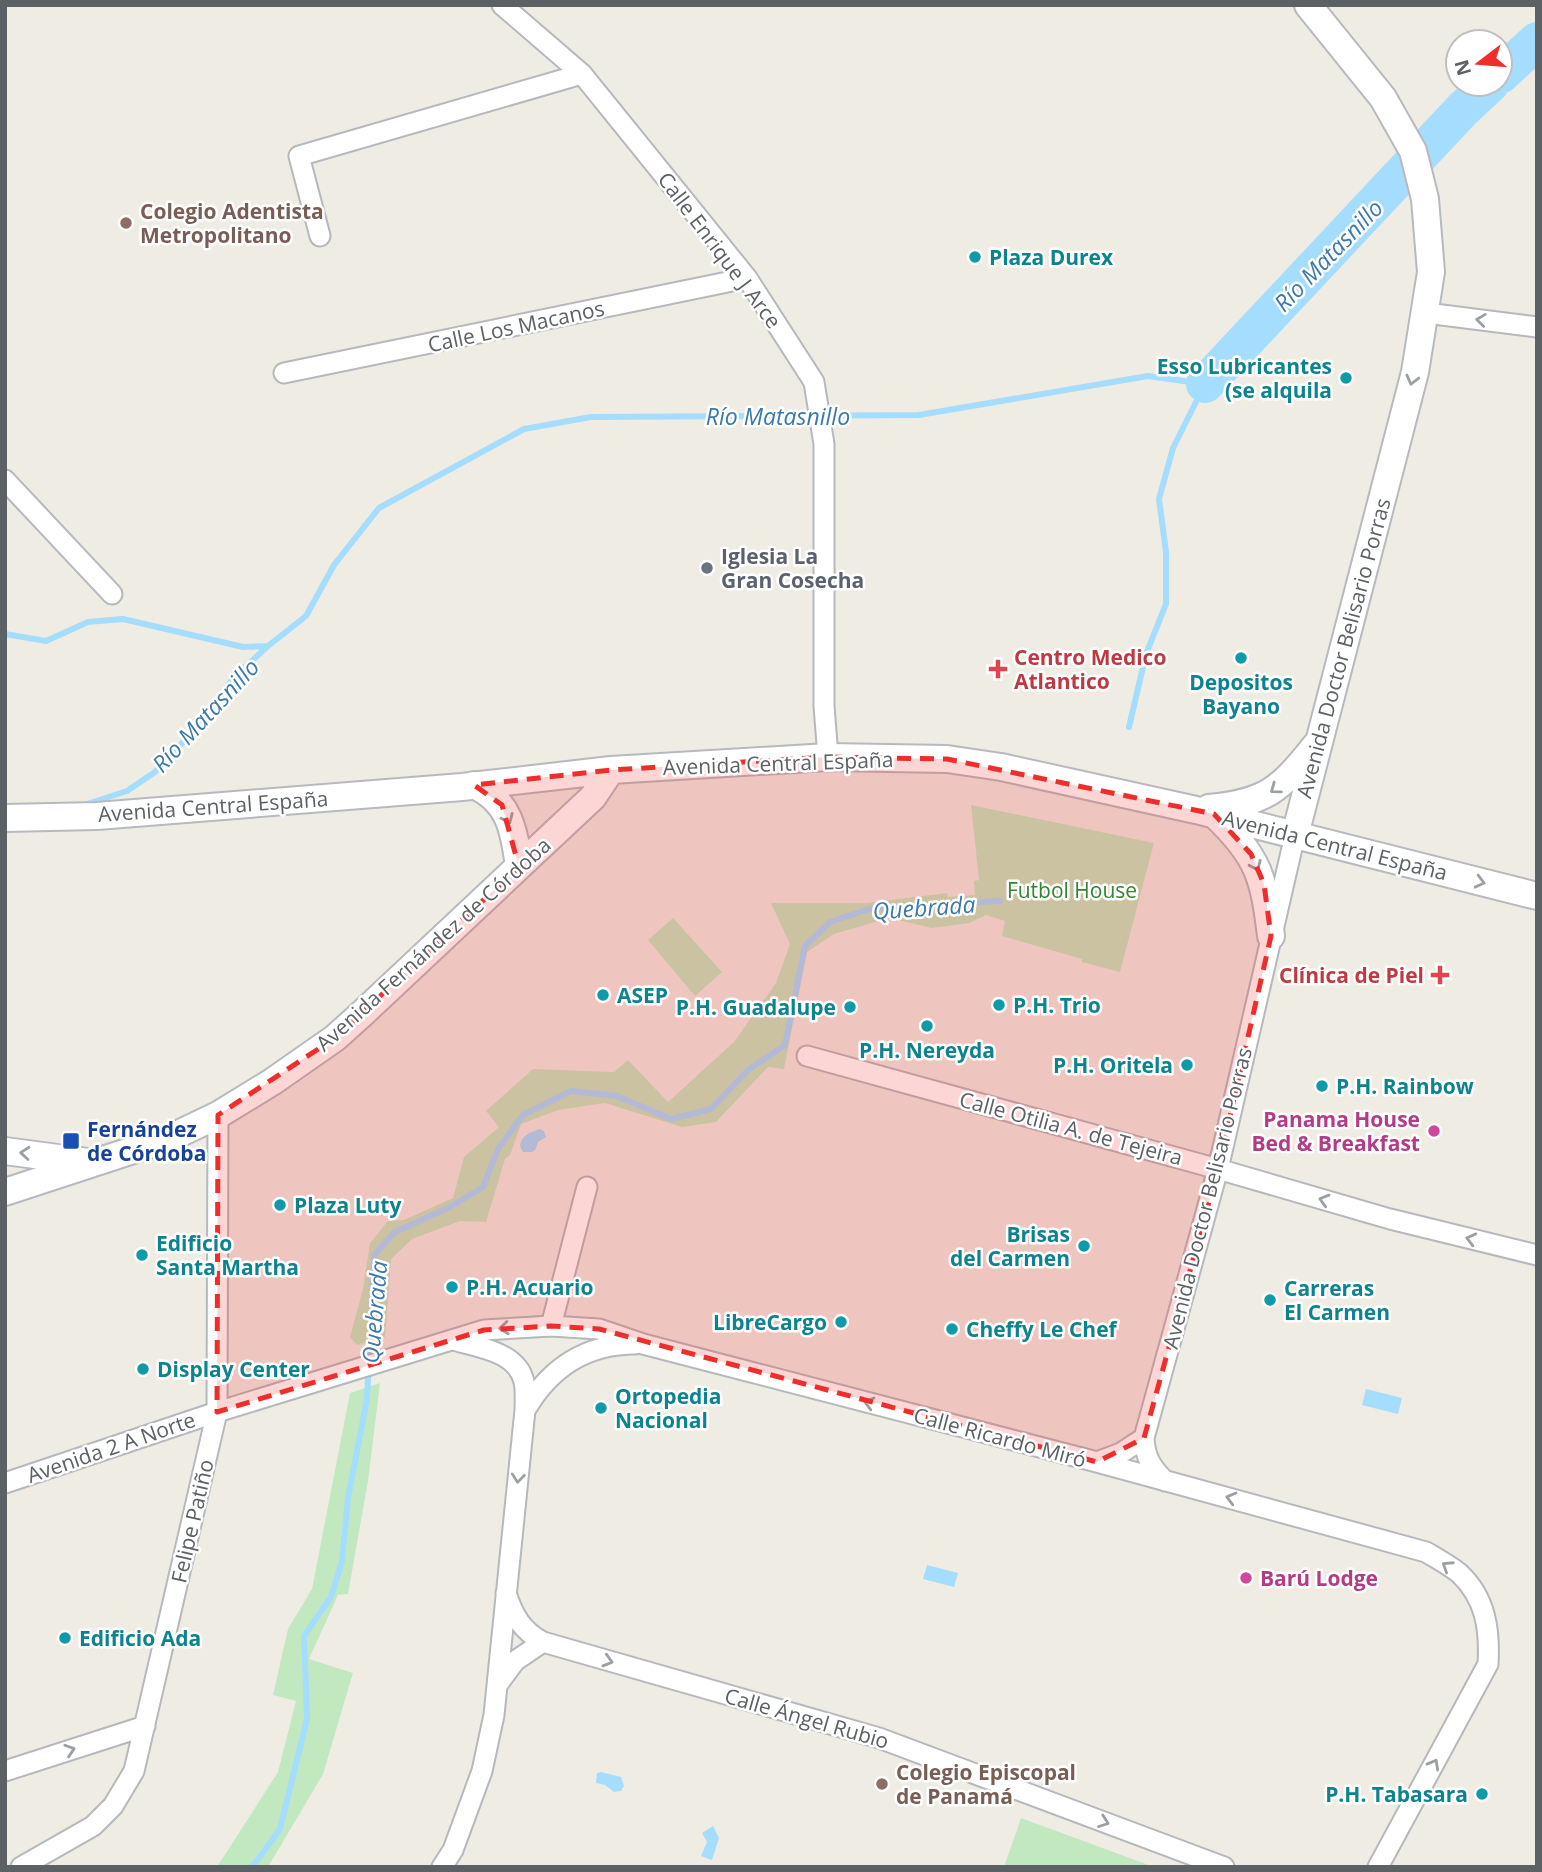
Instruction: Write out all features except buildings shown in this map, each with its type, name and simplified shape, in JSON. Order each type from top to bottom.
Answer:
[{"type":"main road","name":"Avenida Doctor Belisario Porras","points":[[1295,835],[1415,372],[1431,272],[1425,199],[1413,151],[1383,98],[1308,5]]},
{"type":"main road","points":[[1205,812],[1269,794],[1288,778],[1320,739]]},
{"type":"main road","name":"Avenida Central España","points":[[5,818],[97,816],[474,785],[611,770],[828,757],[947,759],[988,765],[1205,812],[1537,896]]},
{"type":"main road","name":"Avenida Fernández de Córdoba","points":[[5,1192],[170,1138],[218,1115],[272,1082],[335,1038],[593,797],[611,770]]},
{"type":"main road","points":[[474,785],[489,792],[502,805],[513,831],[519,866]]},
{"type":"main road","points":[[1205,812],[1242,841],[1251,854],[1264,884],[1271,936]]},
{"type":"main road","points":[[5,1151],[93,1163]]},
{"type":"street","name":"Calle Enrique J Arce","points":[[502,5],[582,74],[747,278],[814,382],[824,444],[824,706],[828,757]]},
{"type":"street","points":[[320,236],[299,156],[582,74]]},
{"type":"street","name":"Calle Los Macanos","points":[[284,373],[747,278]]},
{"type":"street","points":[[1426,313],[1537,327]]},
{"type":"street","points":[[5,480],[112,594]]},
{"type":"street","name":"Avenida Doctor Belisario Porras","points":[[1144,1438],[1218,1169],[1295,835]]},
{"type":"street","name":"Calle Otilia A. de Tejeira","points":[[807,1056],[1390,1219],[1537,1255]]},
{"type":"street","name":"Felipe Patiño","points":[[21,1867],[93,1826],[113,1806],[134,1771],[217,1412],[218,1115]]},
{"type":"street","points":[[551,1326],[587,1187]]},
{"type":"street","name":"Calle Ricardo Miró","points":[[217,1412],[484,1330],[551,1326],[599,1329],[643,1344],[1097,1462],[1426,1552],[1459,1573],[1481,1601],[1490,1635],[1488,1664],[1378,1867]]},
{"type":"street","points":[[442,1867],[453,1850],[482,1771],[494,1715],[525,1410],[524,1381],[519,1369],[491,1350],[452,1340]]},
{"type":"street","points":[[525,1410],[546,1380],[575,1357],[598,1348],[643,1344]]},
{"type":"street","name":"Avenida 2 A Norte","points":[[5,1483],[217,1412]]},
{"type":"street","points":[[1097,1462],[1121,1453],[1144,1438],[1145,1454],[1153,1469],[1165,1481]]},
{"type":"street","name":"Calle Ángel Rubio","points":[[506,1593],[519,1622],[529,1634],[543,1643],[879,1738],[1224,1867]]},
{"type":"street","points":[[497,1687],[514,1661],[543,1643]]},
{"type":"street","points":[[5,1771],[145,1726]]},
{"type":"highlighted area","points":[[828,757],[947,759],[1214,814],[1232,831],[1251,854],[1264,884],[1271,936],[1218,1169],[1144,1438],[1097,1462],[599,1329],[551,1326],[484,1330],[217,1412],[218,1115],[335,1038],[519,867],[502,805],[474,785],[611,770]]},
{"type":"green space","name":"Futbol House","points":[[971,805],[1154,843],[1120,972],[1002,936],[1005,921],[986,915],[969,923],[932,928],[889,918],[834,934],[807,952],[784,1069],[768,1067],[716,1122],[682,1127],[605,1103],[558,1110],[521,1124],[510,1155],[505,1159],[486,1222],[460,1221],[412,1239],[391,1259],[385,1337],[357,1345],[350,1337],[363,1289],[370,1243],[388,1221],[404,1220],[453,1198],[464,1157],[499,1127],[486,1111],[533,1069],[614,1072],[628,1060],[668,1102],[734,1042],[776,983],[790,944],[771,903],[866,903],[947,893],[948,897],[975,895],[974,881],[979,880]]},
{"type":"green space","points":[[673,918],[722,972],[695,996],[648,940]]},
{"type":"green space","points":[[380,1383],[368,1481],[348,1594],[338,1595],[309,1659],[353,1673],[323,1774],[268,1867],[217,1867],[278,1772],[296,1701],[273,1695],[288,1629],[312,1589],[350,1393]]},
{"type":"green space","points":[[1021,1818],[1154,1867],[1004,1867]]},
{"type":"water","points":[[539,1129],[544,1131],[546,1137],[538,1142],[532,1152],[523,1152],[520,1146],[522,1139]]},
{"type":"water","points":[[1366,1389],[1402,1398],[1398,1414],[1362,1405]]},
{"type":"water","points":[[927,1565],[958,1573],[954,1587],[923,1579]]},
{"type":"water","points":[[597,1773],[621,1777],[624,1786],[621,1791],[614,1792],[605,1785],[596,1783]]},
{"type":"water","points":[[713,1826],[719,1838],[712,1860],[701,1856],[707,1842],[702,1833]]},
{"type":"waterway","name":"Río Matasnillo","points":[[1514,62],[1537,41]]},
{"type":"waterway","name":"Río Matasnillo","points":[[1205,384],[1475,98]]},
{"type":"waterway","name":"Río Matasnillo","points":[[87,804],[127,791],[155,772],[199,725],[234,677],[306,616],[334,565],[379,508],[524,429],[591,417],[919,415],[1148,376],[1205,384],[1173,448],[1159,499],[1166,552],[1166,604],[1146,654],[1129,727]]},
{"type":"waterway","points":[[5,634],[46,641],[88,622],[123,619],[243,647],[268,646]]},
{"type":"waterway","name":"Quebrada","points":[[251,1867],[280,1829],[307,1719],[304,1636],[331,1597],[342,1561],[348,1498],[367,1399],[374,1255],[395,1232],[450,1207],[483,1187],[498,1149],[523,1115],[571,1091],[617,1096],[671,1119],[711,1109],[748,1070],[785,1045],[805,946],[830,922],[869,909],[1000,901]]},
{"type":"place","name":"Colegio Adentista Metropolitano","points":[[126,223]]},
{"type":"place","name":"Plaza Durex","points":[[975,257]]},
{"type":"place","name":"Esso Lubricantes (se alquila","points":[[1346,378]]},
{"type":"place","name":"Iglesia La Gran Cosecha","points":[[707,568]]},
{"type":"place","name":"Depositos Bayano","points":[[1241,658]]},
{"type":"place","name":"Centro Medico Atlantico","points":[[998,669]]},
{"type":"place","name":"Clínica de Piel","points":[[1440,975]]},
{"type":"place","name":"ASEP","points":[[603,995]]},
{"type":"place","name":"P.H. Trio","points":[[999,1005]]},
{"type":"place","name":"P.H. Guadalupe","points":[[850,1007]]},
{"type":"place","name":"P.H. Nereyda","points":[[927,1026]]},
{"type":"place","name":"P.H. Oritela","points":[[1187,1065]]},
{"type":"place","name":"P.H. Rainbow","points":[[1322,1086]]},
{"type":"place","name":"Panama House Bed & Breakfast","points":[[1434,1131]]},
{"type":"place","name":"Fernández de Córdoba","points":[[71,1141]]},
{"type":"place","name":"Plaza Luty","points":[[280,1205]]},
{"type":"place","name":"Brisas del Carmen","points":[[1084,1246]]},
{"type":"place","name":"Edificio Santa Martha","points":[[142,1255]]},
{"type":"place","name":"P.H. Acuario","points":[[452,1287]]},
{"type":"place","name":"Carreras El Carmen","points":[[1270,1300]]},
{"type":"place","name":"LibreCargo","points":[[841,1322]]},
{"type":"place","name":"Cheffy Le Chef","points":[[952,1329]]},
{"type":"place","name":"Display Center","points":[[143,1369]]},
{"type":"place","name":"Ortopedia Nacional","points":[[601,1408]]},
{"type":"place","name":"Barú Lodge","points":[[1246,1578]]},
{"type":"place","name":"Edificio Ada","points":[[65,1638]]},
{"type":"place","name":"Colegio Episcopal de Panamá","points":[[882,1784]]},
{"type":"place","name":"P.H. Tabasara","points":[[1482,1794]]}]
